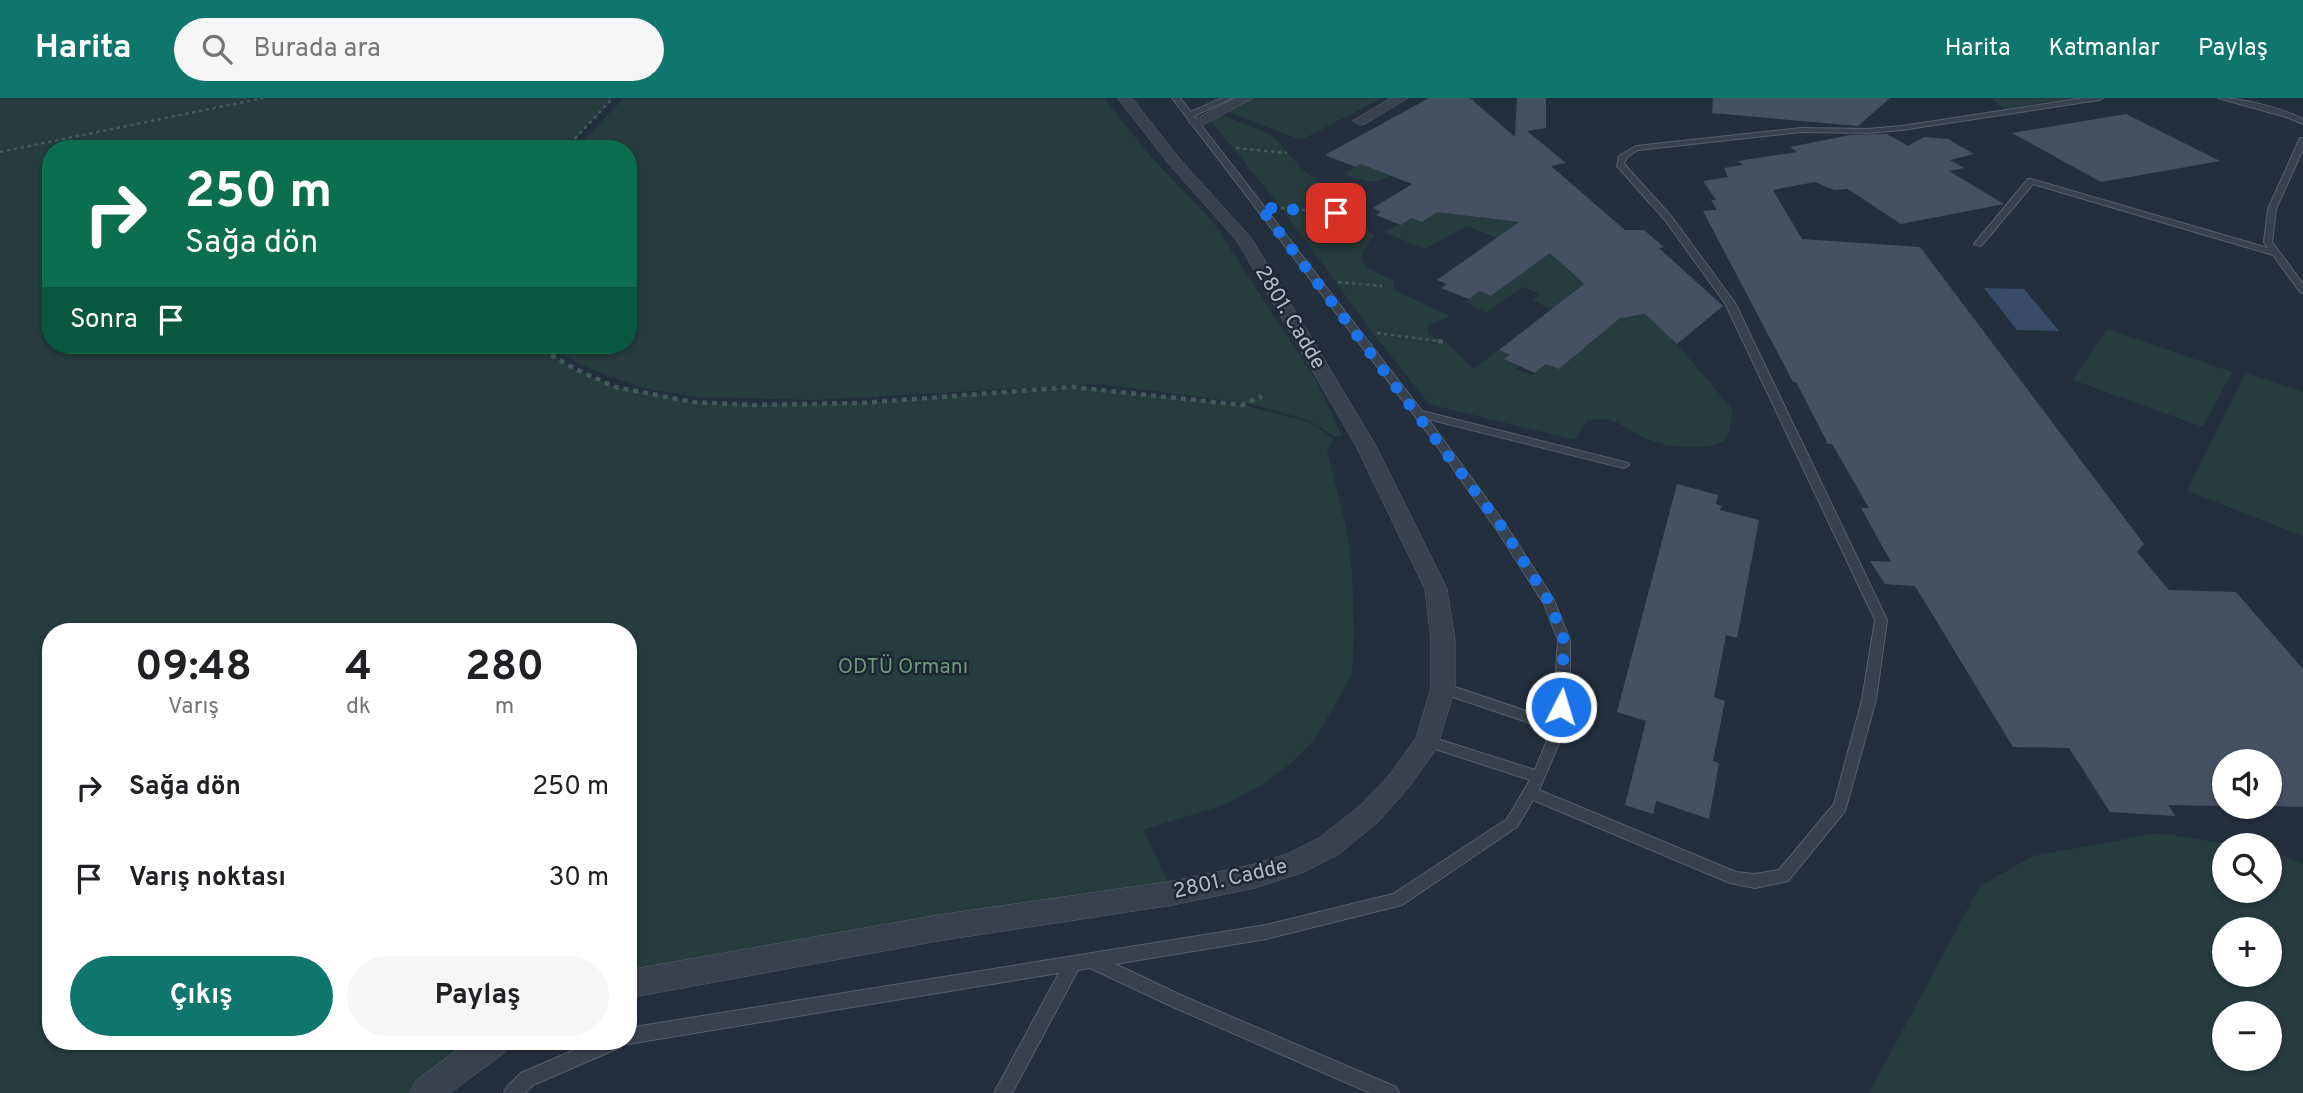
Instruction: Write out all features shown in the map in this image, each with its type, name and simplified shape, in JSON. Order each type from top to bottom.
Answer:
[{"type":"street","name":"2801. Cadde","points":[[637,982],[938,928],[1173,893],[1255,876],[1294,864],[1329,846],[1370,813],[1401,780],[1428,741],[1443,688],[1443,640],[1436,589],[1366,446],[1244,239],[1174,161],[1125,98]]},
{"type":"street","points":[[1193,119],[1246,98]]},
{"type":"street","points":[[1360,121],[1401,98]]},
{"type":"street","points":[[426,1093],[483,1050]]},
{"type":"lane","points":[[637,1035],[1266,932],[1397,900],[1512,823],[1539,777],[1559,727],[1564,640],[1550,603],[1502,527],[1318,280],[1176,98]]},
{"type":"lane","points":[[1200,98],[1208,107]]},
{"type":"lane","points":[[1193,119],[1208,107],[1228,98]]},
{"type":"lane","points":[[1530,792],[1735,878],[1755,881],[1783,876],[1840,807],[1869,700],[1879,634],[1881,620],[1731,303],[1668,218],[1620,164],[1623,156],[1636,148],[1801,130],[1867,131],[1902,128],[2099,98]]},
{"type":"lane","points":[[2222,98],[2289,115],[2303,122]]},
{"type":"lane","points":[[2303,140],[2272,209],[2268,242],[2303,290]]},
{"type":"lane","points":[[1978,244],[2031,181],[2276,253]]},
{"type":"lane","points":[[1417,413],[1624,465]]},
{"type":"lane","points":[[1443,688],[1559,727]]},
{"type":"lane","points":[[1428,741],[1539,777]]},
{"type":"lane","points":[[1003,1093],[1081,961]]},
{"type":"lane","points":[[1081,961],[1390,1093]]},
{"type":"lane","points":[[513,1093],[527,1079],[594,1050]]},
{"type":"path","points":[[58,140],[263,98]]},
{"type":"path","points":[[573,140],[613,98]]},
{"type":"path","points":[[0,152],[42,143]]},
{"type":"path","points":[[1213,145],[1287,153]]},
{"type":"path","points":[[1260,207],[1336,213]]},
{"type":"path","points":[[1318,280],[1382,286]]},
{"type":"path","points":[[1354,330],[1446,342]]},
{"type":"path","points":[[549,354],[615,387],[693,402],[751,405],[861,403],[1072,387],[1242,404],[1262,396]]},
{"type":"green space","name":"ODTÜ Ormanı","points":[[0,98],[254,98],[228,104],[263,98],[613,98],[573,140],[42,140],[42,354],[549,354],[615,387],[693,402],[751,405],[861,403],[1072,387],[1242,405],[1309,422],[1334,439],[1327,450],[1346,526],[1352,571],[1352,675],[1315,739],[1289,765],[1262,785],[1224,805],[1143,830],[1173,893],[637,982],[637,623],[42,623],[42,1050],[484,1050],[426,1093],[0,1093]]},
{"type":"green space","points":[[624,98],[1104,98],[1151,157],[1213,222],[1317,382],[1342,436],[1335,437],[1308,420],[1251,404],[1100,384],[814,400],[699,397],[654,390],[586,367],[562,354],[637,354],[637,140],[584,140]]},
{"type":"green space","points":[[1246,98],[1382,98],[1301,140],[1223,110]]},
{"type":"green space","points":[[1992,98],[2072,98],[2003,109]]},
{"type":"green space","points":[[1216,113],[1272,135],[1302,169],[1324,185],[1338,206],[1337,213],[1363,225],[1374,235],[1363,251],[1361,260],[1371,270],[1394,281],[1394,290],[1450,316],[1428,325],[1428,334],[1446,342],[1473,369],[1499,350],[1510,355],[1505,360],[1519,366],[1516,369],[1531,376],[1546,364],[1559,369],[1601,334],[1614,318],[1645,314],[1677,344],[1733,410],[1729,433],[1723,442],[1713,445],[1680,447],[1657,443],[1614,421],[1596,419],[1587,420],[1575,440],[1429,404],[1282,209],[1208,117]]},
{"type":"green space","points":[[1409,145],[1411,164],[1385,178],[1372,181],[1344,174],[1361,164],[1371,168]]},
{"type":"green space","points":[[1462,196],[1467,216],[1518,222],[1497,238],[1467,226],[1425,249],[1384,232],[1411,218],[1422,222]]},
{"type":"green space","points":[[1541,243],[1584,285],[1551,310],[1533,300],[1540,294],[1522,287],[1486,313],[1465,302],[1480,291],[1491,296],[1532,266]]},
{"type":"green space","points":[[2107,329],[2232,372],[2203,427],[2073,380]]},
{"type":"green space","points":[[2246,373],[2303,392],[2303,536],[2187,491]]},
{"type":"green space","points":[[2158,833],[2212,842],[2212,903],[2282,903],[2282,856],[2303,864],[2303,1093],[1869,1093],[1980,886],[2033,856]]},
{"type":"water","points":[[1984,288],[2024,289],[2059,331],[2017,330]]},
{"type":"building","points":[[1429,98],[1470,98],[1515,137],[1517,98],[1546,98],[1546,128],[1527,131],[1566,163],[1551,166],[1625,230],[1644,230],[1664,247],[1659,248],[1723,306],[1677,344],[1645,314],[1620,318],[1559,369],[1546,364],[1535,373],[1504,359],[1510,355],[1499,350],[1584,284],[1550,253],[1491,296],[1480,291],[1469,299],[1441,288],[1447,284],[1437,280],[1519,222],[1437,212],[1422,222],[1411,218],[1401,225],[1376,215],[1381,212],[1373,208],[1412,184],[1361,164],[1356,167],[1325,155]]},
{"type":"building","points":[[1713,98],[1890,98],[1858,126],[1712,113]]},
{"type":"building","points":[[2126,114],[2220,161],[2101,182],[2012,133]]},
{"type":"building","points":[[1887,134],[1908,146],[1924,137],[1948,139],[1974,154],[1950,160],[1964,168],[1949,171],[2004,204],[1901,224],[1848,189],[1834,190],[1815,182],[1773,190],[1802,239],[1920,247],[2144,544],[2137,552],[2169,590],[2236,592],[2303,669],[2303,807],[2282,806],[2282,749],[2212,749],[2212,806],[2168,805],[2175,816],[2110,812],[2069,748],[2013,747],[1915,586],[1885,584],[1870,561],[1891,562],[1861,508],[1869,508],[1832,444],[1828,444],[1796,382],[1793,382],[1703,211],[1717,210],[1711,200],[1716,200],[1703,181],[1728,177],[1724,168],[1743,165],[1738,161],[1797,152],[1790,147],[1850,135]]},
{"type":"building","points":[[1677,484],[1718,495],[1716,504],[1722,506],[1720,510],[1759,520],[1737,638],[1726,635],[1714,697],[1725,701],[1713,761],[1719,763],[1709,819],[1656,801],[1653,814],[1625,805],[1646,721],[1617,712]]},
{"type":"route","points":[[1336,213],[1260,207],[1318,280],[1502,527],[1550,603],[1564,640],[1561,707]]}]
